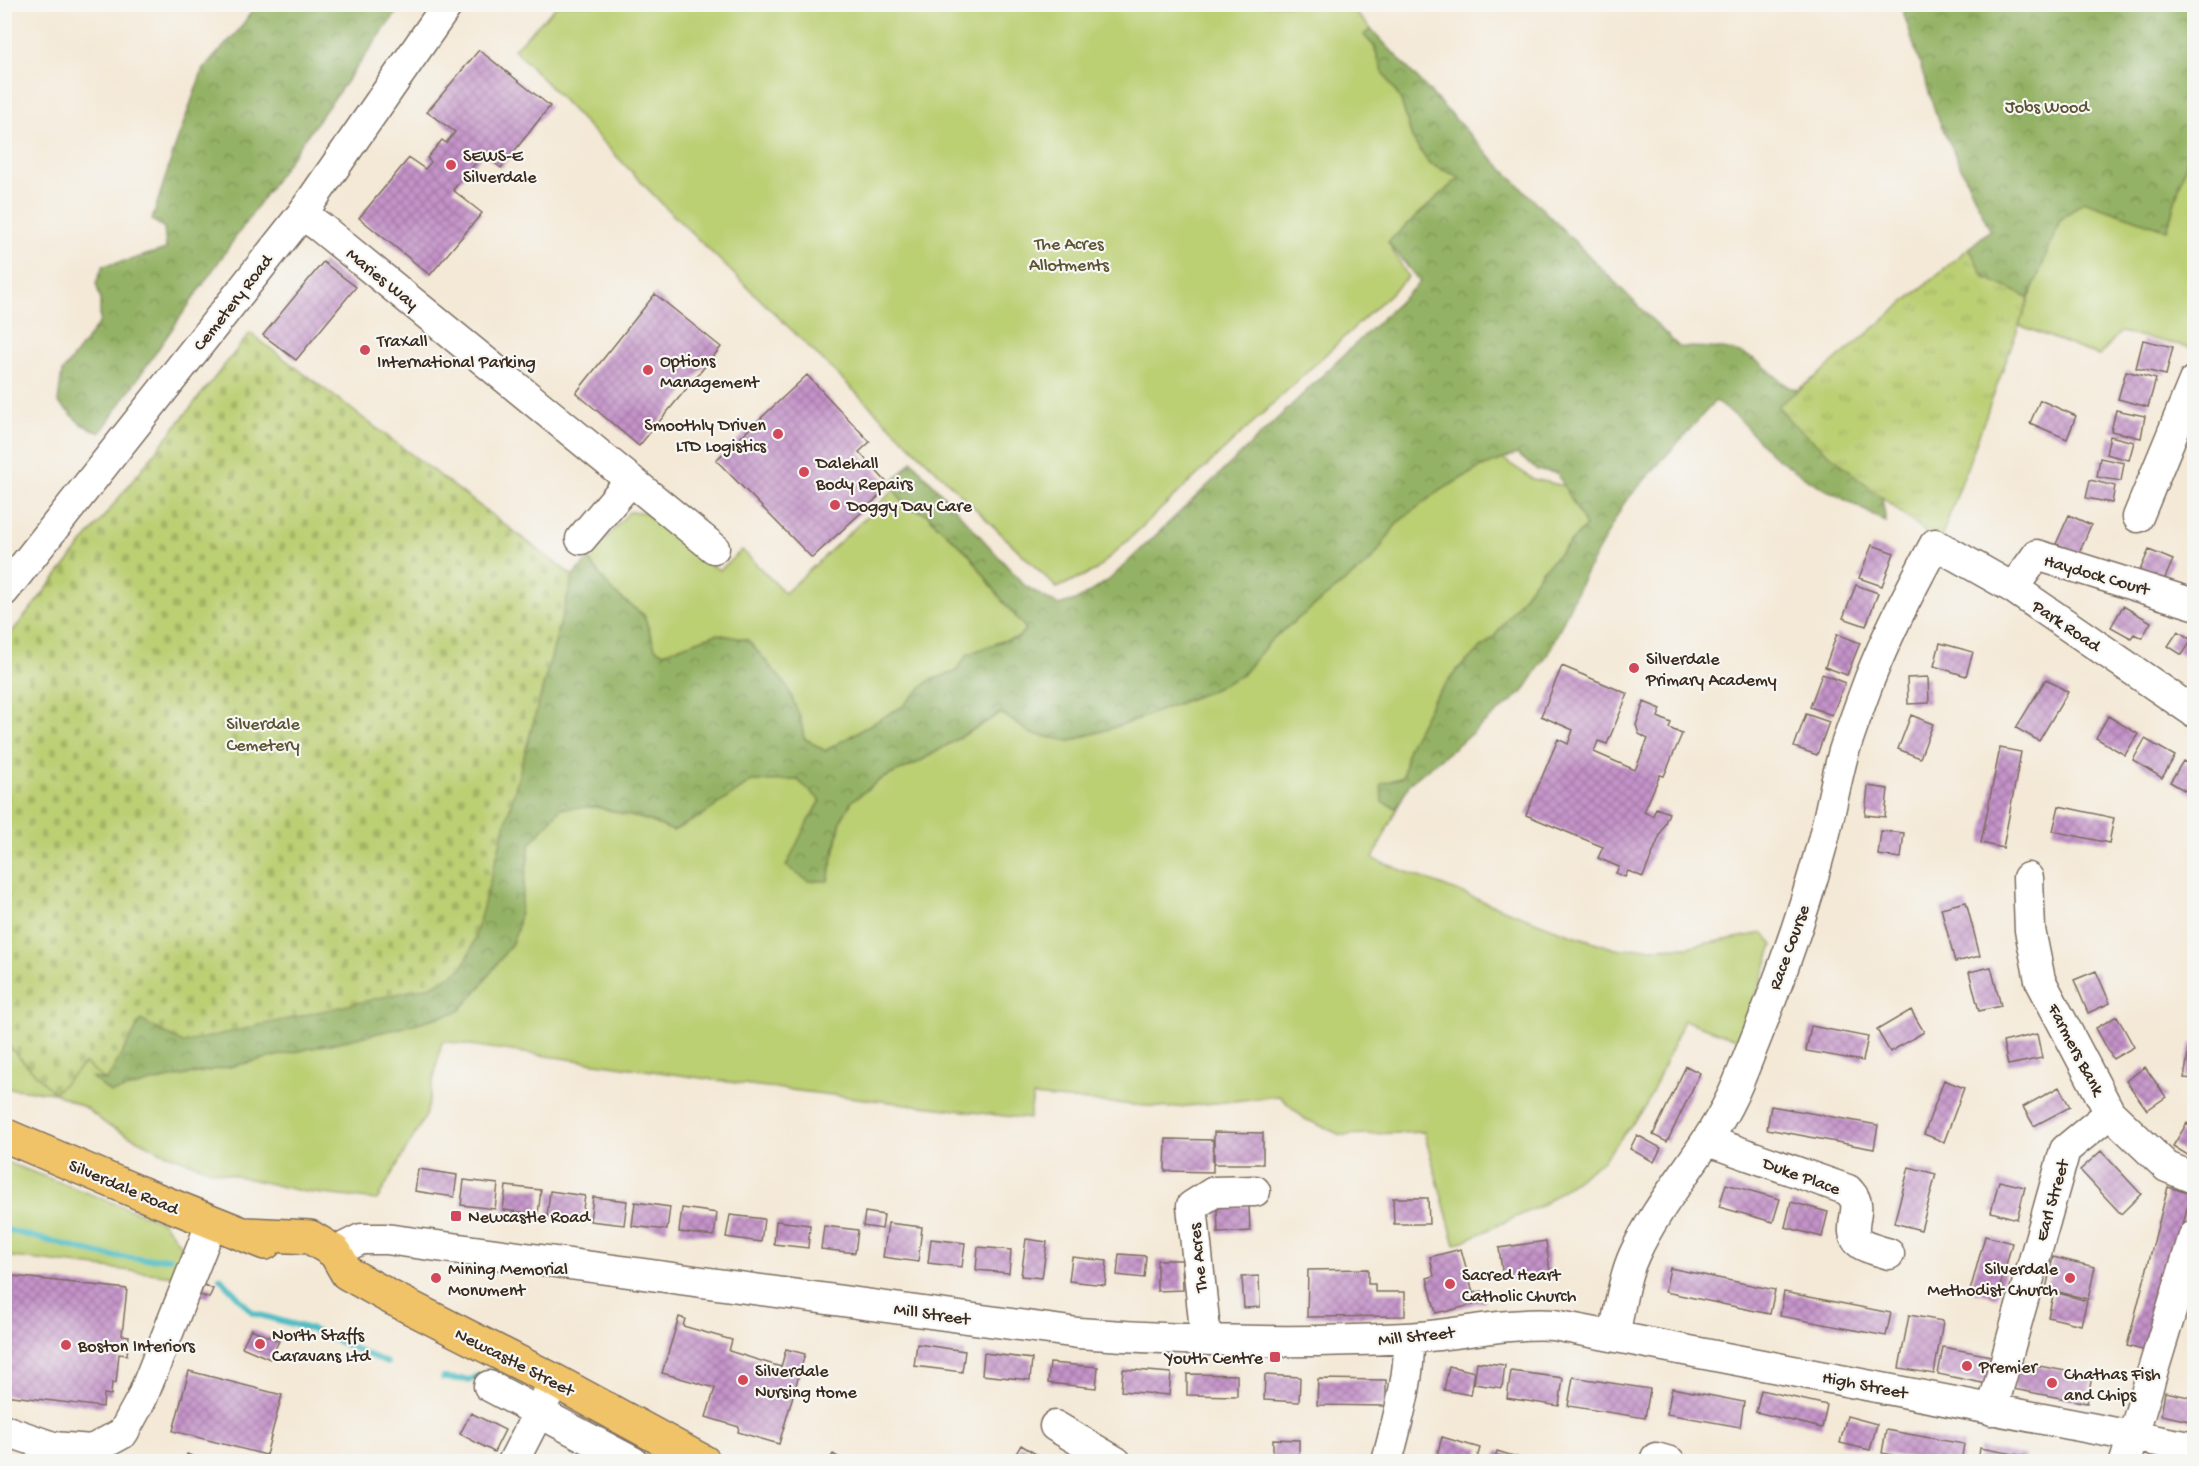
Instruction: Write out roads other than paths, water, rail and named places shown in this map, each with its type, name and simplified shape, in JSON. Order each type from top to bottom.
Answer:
[{"type":"main road","name":"Silverdale Road","points":[[4,1135],[245,1234],[310,1237],[335,1252]]},
{"type":"main road","name":"Newcastle Street","points":[[335,1252],[348,1273],[390,1297],[555,1381],[704,1461]]},
{"type":"street","name":"Cemetery Road","points":[[4,591],[302,214],[448,4]]},
{"type":"street","name":"Maries Way","points":[[302,214],[532,398],[714,548]]},
{"type":"street","points":[[2138,517],[2194,381]]},
{"type":"street","points":[[581,539],[631,480]]},
{"type":"street","name":"Park Road","points":[[1935,544],[2013,588],[2194,712]]},
{"type":"street","name":"Race Course","points":[[1614,1336],[1634,1255],[1657,1215],[1708,1141],[1725,1112],[1738,1082],[1797,928],[1822,848],[1844,752],[1870,679],[1895,618],[1935,544]]},
{"type":"street","name":"Haydock Court","points":[[2013,588],[2037,555],[2194,604]]},
{"type":"street","name":"Farmers Bank","points":[[2028,878],[2030,930],[2040,980],[2110,1113],[2167,1167],[2194,1178]]},
{"type":"street","name":"Earl Street","points":[[1992,1410],[2065,1150],[2110,1113]]},
{"type":"street","name":"Duke Place","points":[[1708,1141],[1848,1190],[1855,1198],[1857,1207],[1855,1237],[1860,1244],[1889,1254]]},
{"type":"street","name":"The Acres","points":[[1206,1340],[1192,1206],[1214,1192],[1255,1191]]},
{"type":"street","points":[[4,1430],[53,1447],[92,1450],[123,1433],[142,1398],[212,1222]]},
{"type":"street","points":[[2128,1449],[2194,1236]]},
{"type":"street","name":"Mill Street","points":[[335,1252],[362,1239],[386,1239],[1078,1333],[1206,1340],[1409,1338],[1472,1329],[1534,1324]]},
{"type":"street","name":"High Street","points":[[1534,1324],[1554,1325],[1614,1336],[1992,1410],[2128,1449],[2194,1448]]},
{"type":"street","points":[[1387,1461],[1407,1377],[1410,1360],[1409,1338]]},
{"type":"street","points":[[513,1461],[555,1381]]},
{"type":"street","name":"Newcastle Street","points":[[489,1386],[633,1461]]},
{"type":"street","points":[[1055,1426],[1116,1461]]},
{"type":"waterway","points":[[4,1229],[103,1255],[143,1259],[169,1258]]},
{"type":"waterway","points":[[220,1278],[253,1313],[310,1329],[387,1363]]},
{"type":"waterway","points":[[443,1378],[471,1380],[479,1375]]},
{"type":"place","name":"SEWS-E Silverdale","points":[[451,165]]},
{"type":"place","name":"TraXall International Parking","points":[[365,350]]},
{"type":"place","name":"Options Management","points":[[648,370]]},
{"type":"place","name":"Smoothly Driven LTD Logistics","points":[[778,434]]},
{"type":"place","name":"Dalehall Body Repairs","points":[[804,472]]},
{"type":"place","name":"Doggy Day Care","points":[[835,505]]},
{"type":"place","name":"Silverdale Primary Academy","points":[[1634,668]]},
{"type":"place","name":"Newcastle Road","points":[[456,1216]]},
{"type":"place","name":"Mining Memorial Monument","points":[[436,1278]]},
{"type":"place","name":"Silverdale Methodist Church","points":[[2070,1278]]},
{"type":"place","name":"Sacred Heart Catholic Church","points":[[1450,1284]]},
{"type":"place","name":"North Staffs Caravans Ltd","points":[[260,1344]]},
{"type":"place","name":"Boston Interiors","points":[[66,1345]]},
{"type":"place","name":"Youth Centre","points":[[1275,1357]]},
{"type":"place","name":"Premier","points":[[1967,1366]]},
{"type":"place","name":"Silverdale Nursing Home","points":[[743,1380]]},
{"type":"place","name":"Chathas Fish and Chips","points":[[2052,1383]]},
{"type":"park label","name":"Jobs Wood","points":[[2047,106]]},
{"type":"park label","name":"The Acres Allotments","points":[[1069,253]]},
{"type":"park label","name":"Silverdale Cemetery","points":[[263,733]]}]
